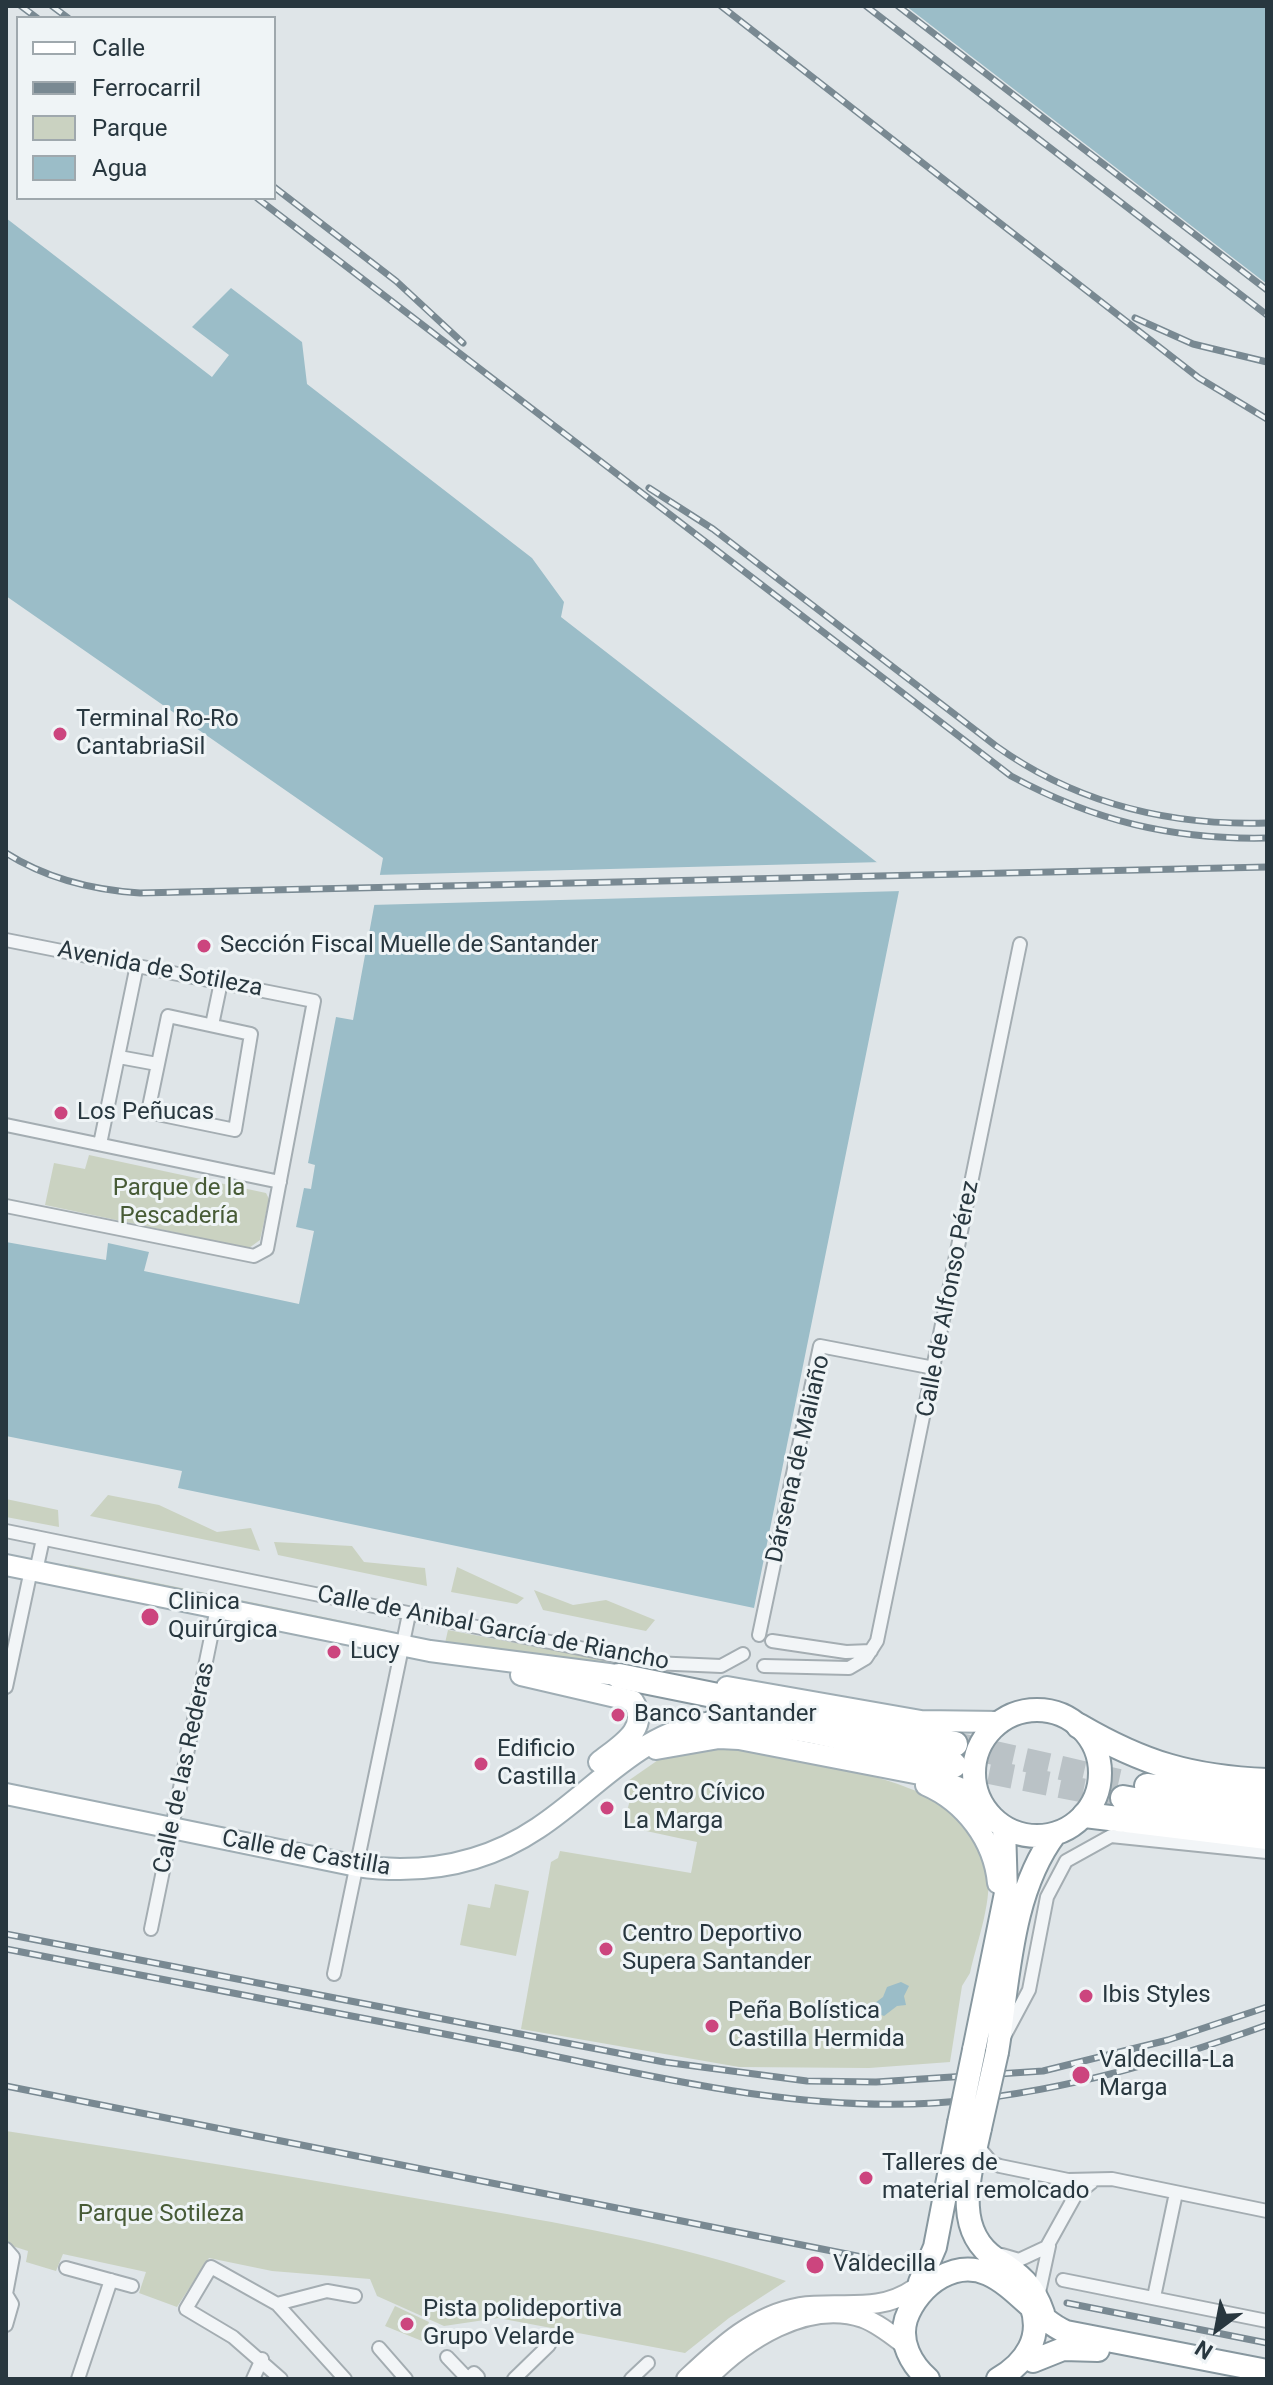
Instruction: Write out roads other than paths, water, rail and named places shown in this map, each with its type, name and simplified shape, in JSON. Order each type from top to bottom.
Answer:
[{"type":"highway","points":[[619,1676],[954,1755],[751,1723],[714,1722]]},
{"type":"highway","points":[[1055,1834],[1029,1836],[1004,1827],[988,1813],[977,1795],[974,1775],[976,1756],[984,1739],[1000,1722],[1029,1711],[1047,1711],[1130,1756],[1168,1769],[1231,1780],[1267,1781]]},
{"type":"highway","points":[[1026,2367],[1043,2343],[1039,2308],[1000,2266],[975,2254],[962,2222],[967,2169],[997,2052],[1025,1889],[1041,1853],[1055,1834],[1085,1815],[1095,1798],[1100,1779],[1099,1759],[1091,1741],[1079,1726]]},
{"type":"highway","points":[[1267,1801],[1123,1790],[1223,1816],[1267,1818]]},
{"type":"highway","points":[[1085,1815],[1267,1837]]},
{"type":"highway","points":[[943,2379],[909,2359],[907,2317],[932,2259],[951,2161],[973,2138],[974,2050],[1008,1874],[1004,1827]]},
{"type":"highway","points":[[920,2283],[958,2262],[1000,2266]]},
{"type":"highway","points":[[920,2283],[958,2271],[983,2272],[1006,2283],[1068,2327],[1267,2371]]},
{"type":"highway","points":[[998,2379],[1026,2367],[1089,2349],[1244,2379]]},
{"type":"main road","points":[[6,1565],[436,1652],[734,1688],[921,1721],[1000,1722]]},
{"type":"main road","points":[[436,1652],[523,1676],[619,1696],[633,1701],[640,1710],[640,1721],[633,1735],[510,1844]]},
{"type":"main road","name":"Calle de Castilla","points":[[6,1794],[357,1866],[399,1872],[443,1868],[510,1844],[539,1828],[633,1754],[678,1729],[714,1722]]},
{"type":"main road","points":[[633,1754],[719,1738],[930,1776],[977,1795]]},
{"type":"main road","points":[[881,1767],[940,1792],[971,1819],[995,1857],[1000,1912]]},
{"type":"main road","points":[[686,2379],[739,2333],[777,2314],[819,2306],[872,2305],[898,2298],[920,2283]]},
{"type":"main road","points":[[707,2379],[748,2341],[773,2328],[836,2316],[862,2318],[909,2359]]},
{"type":"street","name":"Avenida de Sotileza","points":[[6,940],[314,1001],[280,1182]]},
{"type":"street","name":"Calle de Alfonso Pérez","points":[[871,1651],[882,1626],[1020,944]]},
{"type":"street","points":[[100,1144],[137,965]]},
{"type":"street","points":[[212,1025],[221,982]]},
{"type":"street","points":[[168,1016],[251,1034],[235,1130],[148,1112],[157,1064],[168,1016]]},
{"type":"street","points":[[119,1057],[157,1064]]},
{"type":"street","points":[[6,1125],[280,1182],[267,1249],[254,1256],[6,1206]]},
{"type":"street","name":"Dársena de Maliaño","points":[[759,1635],[820,1346],[934,1368]]},
{"type":"street","name":"Calle de Anibal García de Riancho","points":[[6,1531],[653,1663],[721,1666],[743,1654]]},
{"type":"street","points":[[6,1687],[43,1539]]},
{"type":"street","name":"Calle de las Rederas","points":[[151,1929],[217,1608]]},
{"type":"street","points":[[334,1974],[409,1614]]},
{"type":"street","points":[[772,1641],[836,1651],[871,1651]]},
{"type":"street","points":[[764,1666],[849,1668],[858,1665],[871,1651]]},
{"type":"street","points":[[997,2052],[1029,1990],[1047,1897],[1066,1861],[1111,1836],[1267,1852]]},
{"type":"street","points":[[973,2138],[992,2163],[1000,2166],[1092,2182],[1112,2179],[1267,2211]]},
{"type":"street","points":[[973,2138],[978,2174],[975,2212],[986,2241],[1012,2259],[1029,2257],[1045,2250]]},
{"type":"street","points":[[1039,2308],[1045,2250],[1075,2196],[1092,2182]]},
{"type":"street","points":[[1154,2297],[1176,2193]]},
{"type":"street","points":[[6,2249],[11,2251],[13,2264],[6,2294],[12,2304],[6,2325]]},
{"type":"street","points":[[1000,2266],[1045,2250]]},
{"type":"street","points":[[281,2379],[262,2359],[233,2337],[186,2309],[211,2267],[277,2304],[345,2379]]},
{"type":"street","points":[[66,2268],[132,2286]]},
{"type":"street","points":[[78,2379],[111,2280]]},
{"type":"street","points":[[1063,2280],[1267,2321]]},
{"type":"street","points":[[277,2304],[327,2291],[355,2296]]},
{"type":"street","points":[[514,2379],[549,2345]]},
{"type":"street","points":[[379,2348],[406,2379]]},
{"type":"street","points":[[447,2357],[468,2379],[474,2373],[478,2377]]},
{"type":"street","points":[[253,2379],[262,2359]]},
{"type":"street","points":[[631,2379],[648,2363]]},
{"type":"water","points":[[906,6],[1267,6],[1267,284]]},
{"type":"water","points":[[6,218],[212,377],[229,355],[192,327],[231,288],[302,342],[307,384],[532,558],[564,602],[561,617],[901,881],[754,1608],[178,1488],[182,1471],[6,1436],[6,1242],[106,1260],[108,1243],[149,1252],[144,1271],[299,1304],[314,1231],[296,1227],[304,1188],[311,1189],[315,1165],[308,1163],[336,1017],[353,1020],[383,858],[6,596]]},
{"type":"water","points":[[901,1982],[909,1986],[904,1996],[906,2005],[897,2006],[884,2016],[874,2012],[875,2003],[883,1997],[887,1987]]},
{"type":"tunnel","points":[[955,1744],[1123,1782]]},
{"type":"tunnel","points":[[954,1765],[1116,1797]]},
{"type":"railway","points":[[21,6],[34,16]]},
{"type":"railway","points":[[52,6],[65,16]]},
{"type":"railway","points":[[721,6],[1199,378],[1267,419]]},
{"type":"railway","points":[[866,6],[1267,315]]},
{"type":"railway","points":[[898,6],[1267,290]]},
{"type":"railway","points":[[276,189],[396,281],[463,343]]},
{"type":"railway","points":[[260,200],[1011,776],[1073,805],[1135,825],[1199,835],[1267,838]]},
{"type":"railway","points":[[1135,318],[1193,344],[1267,362]]},
{"type":"railway","points":[[649,488],[713,529],[996,746],[1027,766],[1091,796],[1125,807],[1195,820],[1267,823]]},
{"type":"railway","points":[[6,853],[38,870],[71,882],[140,893],[1267,867]]},
{"type":"railway","points":[[6,1934],[664,2062],[807,2081],[876,2082],[1043,2071],[1168,2040],[1267,2007]]},
{"type":"railway","points":[[6,1949],[662,2078],[826,2102],[935,2103],[1020,2093],[1145,2065],[1267,2025]]},
{"type":"railway","points":[[6,2086],[892,2263]]},
{"type":"railway","points":[[1067,2303],[1267,2343]]},
{"type":"place","name":"Terminal Ro-Ro CantabriaSil","points":[[60,734]]},
{"type":"place","name":"Sección Fiscal Muelle de Santander","points":[[204,946]]},
{"type":"place","name":"Los Peñucas","points":[[61,1113]]},
{"type":"place","name":"Clinica Quirúrgica","points":[[150,1617]]},
{"type":"place","name":"Lucy","points":[[334,1652]]},
{"type":"place","name":"Banco Santander","points":[[618,1715]]},
{"type":"place","name":"Edificio Castilla","points":[[481,1764]]},
{"type":"place","name":"Centro Cívico La Marga","points":[[607,1808]]},
{"type":"place","name":"Centro Deportivo Supera Santander","points":[[606,1949]]},
{"type":"place","name":"Ibis Styles","points":[[1086,1996]]},
{"type":"place","name":"Peña Bolística Castilla Hermida","points":[[712,2026]]},
{"type":"place","name":"Valdecilla-La Marga","points":[[1081,2075]]},
{"type":"place","name":"Talleres de material remolcado","points":[[866,2178]]},
{"type":"place","name":"Valdecilla","points":[[815,2265]]},
{"type":"place","name":"Pista polideportiva Grupo Velarde","points":[[407,2324]]},
{"type":"park label","name":"Parque de la Pescadería","points":[[179,1203]]},
{"type":"park label","name":"Parque Sotileza","points":[[161,2215]]}]
